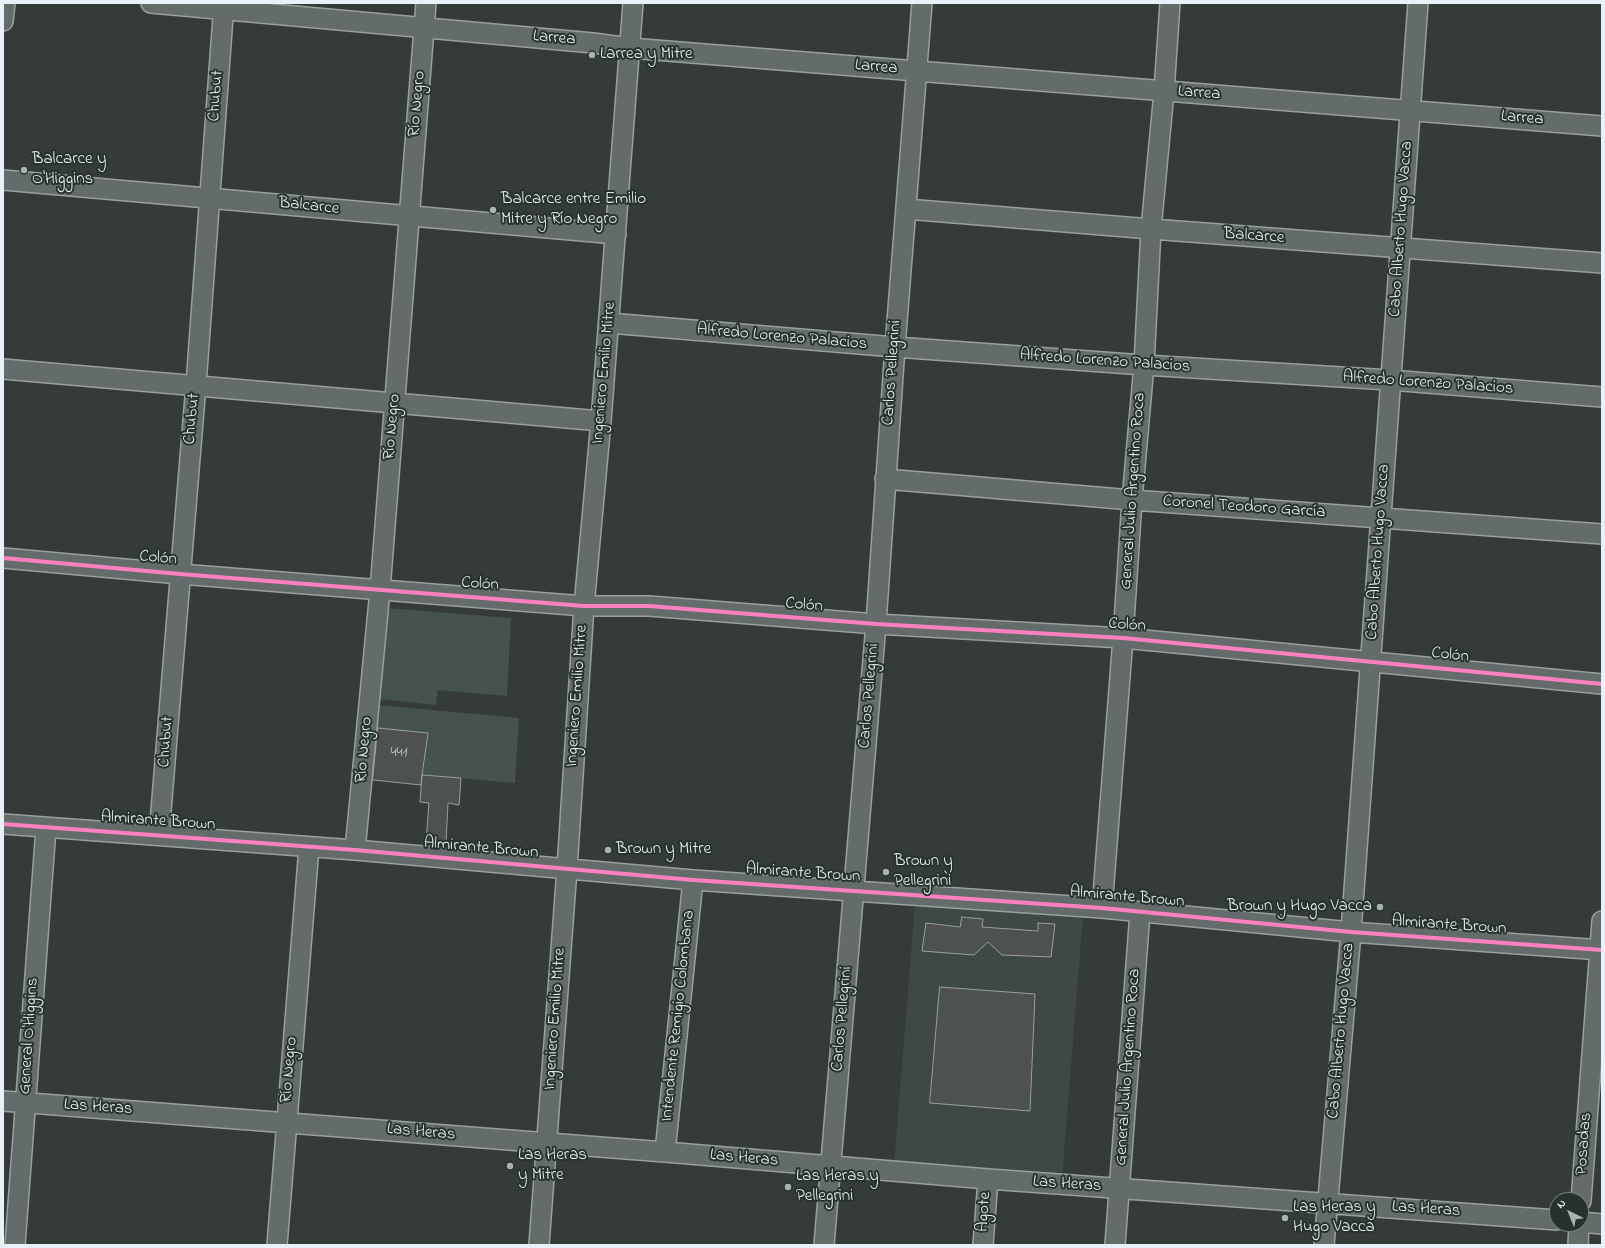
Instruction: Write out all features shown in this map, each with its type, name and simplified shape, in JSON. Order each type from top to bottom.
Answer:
[{"type":"street","points":[[3,21],[4,3]]},
{"type":"street","name":"Larrea","points":[[151,3],[224,6],[585,42],[630,48],[1602,126]]},
{"type":"street","name":"Río Negro","points":[[356,850],[380,590],[426,3]]},
{"type":"street","name":"Ingeniero Emilio Mitre","points":[[539,1245],[567,869],[584,606],[609,323],[633,3]]},
{"type":"street","name":"Carlos Pellegrini","points":[[824,1245],[876,624],[885,479],[922,3]]},
{"type":"street","name":"General Julio Argentino Roca","points":[[1102,908],[1132,500],[1144,365],[1151,229],[1164,92],[1170,3]]},
{"type":"street","name":"Cabo Alberto Hugo Vacca","points":[[1324,1245],[1351,932],[1390,380],[1402,247],[1418,3]]},
{"type":"street","name":"Chubut","points":[[159,835],[196,385],[224,6]]},
{"type":"street","name":"Balcarce","points":[[3,180],[210,197],[409,217],[616,234]]},
{"type":"street","name":"Balcarce","points":[[906,209],[1602,263]]},
{"type":"street","name":"Alfredo Lorenzo Palacios","points":[[609,323],[895,347],[1144,365],[1390,380],[1602,398]]},
{"type":"street","points":[[3,369],[601,421]]},
{"type":"street","name":"Coronel Teodoro García","points":[[885,479],[1132,500],[1602,534]]},
{"type":"street","name":"Colón","points":[[3,558],[180,574],[584,606],[649,606],[876,624],[1123,638],[1602,684]]},
{"type":"street","name":"Almirante Brown","points":[[3,824],[356,850],[693,880],[1102,908],[1351,932],[1601,950]]},
{"type":"street","name":"General O'Higgins","points":[[15,1245],[46,828]]},
{"type":"street","name":"Río Negro","points":[[277,1245],[309,847]]},
{"type":"street","name":"Intendente Remigio Colombana","points":[[665,1152],[693,880]]},
{"type":"street","name":"General Julio Argentino Roca","points":[[1115,1245],[1140,912]]},
{"type":"street","name":"Posadas","points":[[1582,1192],[1601,950],[1602,920]]},
{"type":"street","name":"Las Heras","points":[[3,1101],[665,1152],[988,1179],[1549,1219]]},
{"type":"street","name":"Agote","points":[[983,1245],[988,1179]]},
{"type":"street","points":[[1589,1223],[1602,1224]]},
{"type":"street","points":[[1578,1245],[1579,1232]]},
{"type":"shaded area","points":[[386,608],[511,618],[507,696],[438,690],[436,705],[378,699]]},
{"type":"shaded area","points":[[377,705],[519,718],[515,783],[422,775],[428,733],[375,728]]},
{"type":"shaded area","points":[[915,903],[1083,916],[1062,1178],[894,1165]]},
{"type":"building","points":[[378,728],[428,733],[421,785],[373,780]]},
{"type":"building","points":[[422,775],[461,778],[459,805],[448,803],[446,843],[426,841],[429,803],[420,802]]},
{"type":"building","points":[[962,917],[983,919],[982,927],[1038,931],[1038,923],[1055,924],[1051,957],[1002,955],[988,942],[974,955],[922,951],[926,923],[960,927]]},
{"type":"building","points":[[940,987],[1035,994],[1030,1111],[930,1103]]},
{"type":"cycle path","points":[[3,558],[180,574],[584,606],[649,606],[876,624],[1123,638],[1602,684]]},
{"type":"cycle path","points":[[3,824],[355,850],[693,880],[1102,908],[1351,932],[1602,950]]},
{"type":"place","name":"Larrea y Mitre","points":[[592,55]]},
{"type":"place","name":"Balcarce y O'Higgins","points":[[24,170]]},
{"type":"place","name":"Balcarce entre Emilio Mitre y Río Negro","points":[[493,210]]},
{"type":"place","name":"Brown y Mitre","points":[[608,850]]},
{"type":"place","name":"Brown y Pellegrini","points":[[886,872]]},
{"type":"place","name":"Brown y Hugo Vacca","points":[[1380,907]]},
{"type":"place","name":"Las Heras y Mitre","points":[[510,1166]]},
{"type":"place","name":"Las Heras y Pellegrini","points":[[788,1187]]},
{"type":"place","name":"Las Heras y Hugo Vacca","points":[[1285,1218]]}]
